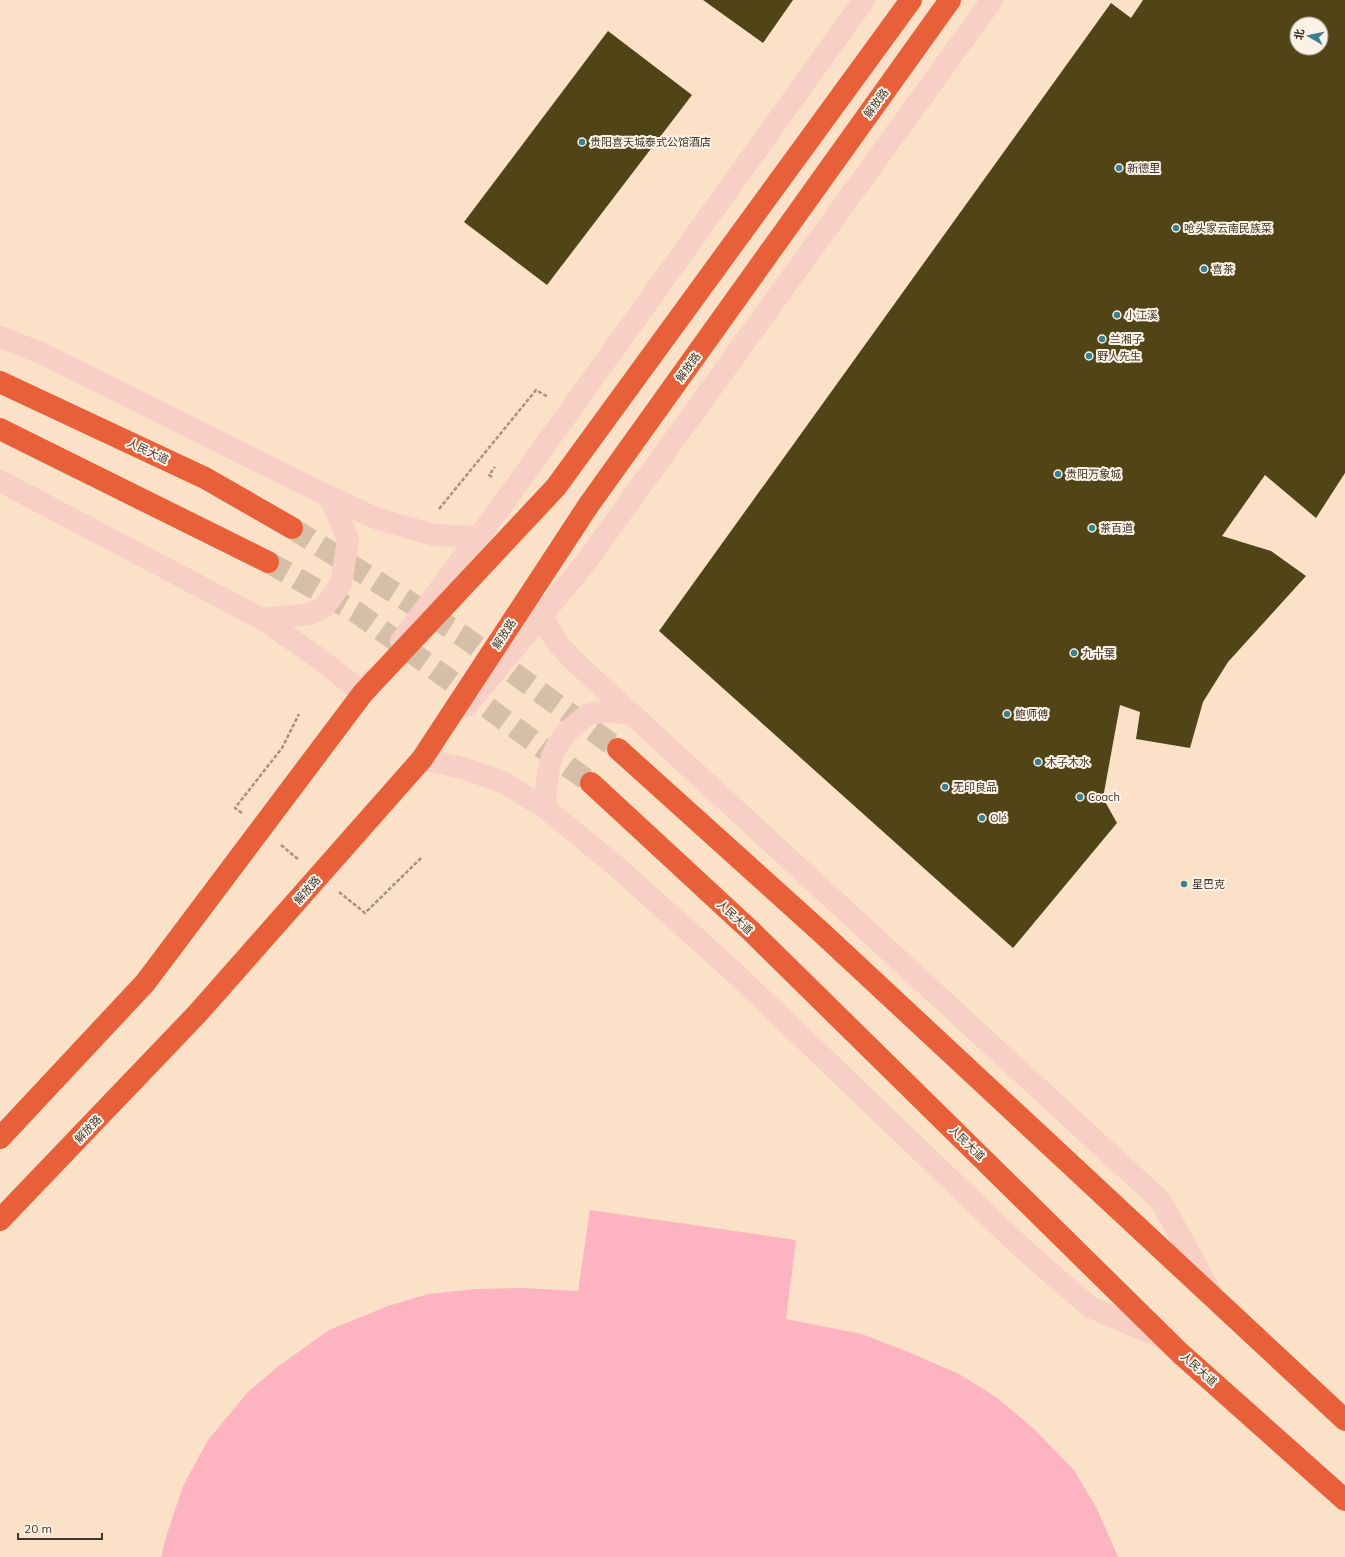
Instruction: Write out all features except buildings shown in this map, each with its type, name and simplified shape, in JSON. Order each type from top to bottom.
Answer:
[{"type":"highway","points":[[0,1138],[145,982],[363,693],[556,487],[911,0]]},
{"type":"highway","name":"解放路","points":[[0,1220],[197,1014],[422,759],[588,506],[950,0]]},
{"type":"highway","name":"人民大道","points":[[0,382],[205,478],[292,528]]},
{"type":"highway","points":[[0,429],[268,562]]},
{"type":"highway","points":[[618,748],[822,933],[1345,1420]]},
{"type":"highway","name":"人民大道","points":[[591,783],[751,932],[1167,1339],[1345,1500]]},
{"type":"main road","points":[[0,481],[262,619],[317,657],[363,693],[478,537],[864,0]]},
{"type":"main road","points":[[992,0],[588,559],[422,759],[463,768],[502,782],[545,808],[616,866],[735,973],[1022,1248],[1090,1307],[1167,1339]]},
{"type":"main road","points":[[0,337],[40,353],[375,518],[434,535],[478,537]]},
{"type":"main road","points":[[262,619],[310,614],[325,606],[341,584],[348,540],[330,497]]},
{"type":"main road","points":[[542,615],[555,640],[573,660],[1162,1201],[1214,1297]]},
{"type":"main road","points":[[545,808],[548,767],[557,744],[567,731],[588,715],[609,711],[632,714]]},
{"type":"path","points":[[435,514],[536,390],[552,399]]},
{"type":"path","points":[[489,475],[499,463]]},
{"type":"path","points":[[236,808],[282,748],[299,714]]},
{"type":"path","points":[[364,913],[421,858]]},
{"type":"shaded area","points":[[590,1210],[796,1240],[786,1319],[862,1334],[959,1374],[996,1397],[1032,1427],[1074,1470],[1097,1509],[1118,1557],[161,1557],[183,1486],[208,1440],[248,1392],[280,1365],[329,1330],[388,1306],[428,1294],[476,1289],[523,1288],[578,1291]]},
{"type":"tunnel","points":[[292,528],[460,634],[618,749]]},
{"type":"tunnel","points":[[268,562],[359,614],[591,783]]},
{"type":"place","name":"贵阳喜天城泰式公馆酒店","points":[[582,142]]},
{"type":"place","name":"新德里","points":[[1119,168]]},
{"type":"place","name":"呛头家云南民族菜","points":[[1176,228]]},
{"type":"place","name":"喜茶","points":[[1204,269]]},
{"type":"place","name":"小江溪","points":[[1117,315]]},
{"type":"place","name":"兰湘子","points":[[1102,339]]},
{"type":"place","name":"野人先生","points":[[1089,356]]},
{"type":"place","name":"贵阳万象城","points":[[1058,474]]},
{"type":"place","name":"茶百道","points":[[1092,528]]},
{"type":"place","name":"九十葉","points":[[1074,653]]},
{"type":"place","name":"鲍师傅","points":[[1007,714]]},
{"type":"place","name":"木子木水","points":[[1038,762]]},
{"type":"place","name":"无印良品","points":[[945,787]]},
{"type":"place","name":"Coach","points":[[1080,797]]},
{"type":"place","name":"Olé","points":[[982,818]]},
{"type":"place","name":"星巴克","points":[[1184,884]]}]
